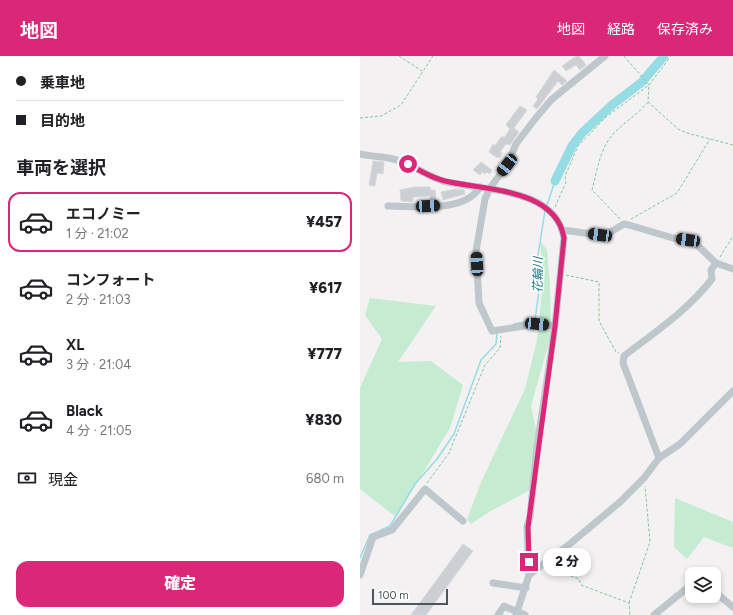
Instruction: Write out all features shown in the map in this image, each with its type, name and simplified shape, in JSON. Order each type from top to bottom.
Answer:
[{"type":"street","points":[[555,326],[537,324],[492,331],[479,303],[476,251],[485,199],[490,188],[507,165],[516,144],[551,100],[605,56]]},
{"type":"street","points":[[360,154],[393,159],[408,164],[434,178],[490,188],[529,199],[556,216],[562,230],[564,238],[555,326],[528,527],[529,575],[517,613]]},
{"type":"street","points":[[388,206],[455,205],[469,199],[480,187]]},
{"type":"street","points":[[562,230],[600,235],[607,234],[624,224],[674,238],[688,240],[695,243],[716,263],[733,270]]},
{"type":"street","points":[[659,458],[623,363],[624,356],[682,311],[703,291],[712,279],[711,270],[716,263]]},
{"type":"street","points":[[529,575],[620,502],[644,478],[659,458],[680,444],[733,391]]},
{"type":"street","points":[[360,575],[374,537],[392,530],[425,488],[463,521]]},
{"type":"street","points":[[493,583],[526,588]]},
{"type":"street","points":[[654,615],[685,590]]},
{"type":"street","points":[[721,597],[733,607]]},
{"type":"street","points":[[498,615],[504,606],[517,613],[525,615]]},
{"type":"path","points":[[399,56],[423,71]]},
{"type":"path","points":[[360,118],[381,116],[402,106],[433,56]]},
{"type":"path","points":[[624,56],[649,85],[648,102],[642,110],[614,133],[603,150],[592,190],[624,224],[638,214],[677,193],[710,140]]},
{"type":"path","points":[[552,214],[566,182],[565,176],[578,146],[606,117],[649,85],[671,56]]},
{"type":"path","points":[[648,102],[678,129],[733,146]]},
{"type":"path","points":[[716,263],[733,236]]},
{"type":"path","points":[[560,274],[599,282],[599,321],[616,352],[624,356]]},
{"type":"path","points":[[425,488],[449,453],[485,365],[500,348],[500,330]]},
{"type":"path","points":[[630,615],[629,603],[650,542],[644,478]]},
{"type":"path","points":[[541,566],[579,579],[581,585],[629,603]]},
{"type":"green space","points":[[540,241],[547,250],[550,286],[551,335],[531,406],[537,432],[530,490],[489,512],[471,524],[467,519],[482,480],[525,389],[537,340],[543,281]]},
{"type":"green space","points":[[370,298],[436,306],[398,362],[431,361],[463,385],[450,428],[396,517],[360,489],[360,388],[382,339],[365,315]]},
{"type":"green space","points":[[675,498],[733,522],[733,548],[704,537],[687,559],[674,547]]},
{"type":"building","points":[[576,56],[579,56],[586,65],[580,70],[576,65],[566,71],[562,66]]},
{"type":"building","points":[[554,70],[567,81],[562,85],[558,81],[537,109],[533,106],[538,99],[536,97]]},
{"type":"building","points":[[520,106],[527,110],[514,128],[519,132],[510,145],[506,144],[500,152],[502,153],[500,158],[496,157],[489,152],[493,144],[495,146],[501,137],[505,137],[510,129],[506,125]]},
{"type":"building","points":[[373,161],[384,162],[383,174],[377,173],[375,186],[369,185]]},
{"type":"building","points":[[481,162],[492,170],[490,174],[487,172],[485,174],[482,172],[480,175],[473,170]]},
{"type":"building","points":[[415,187],[430,187],[430,190],[435,190],[436,201],[430,202],[430,196],[413,197],[413,202],[401,201],[400,190]]},
{"type":"building","points":[[456,189],[464,190],[465,194],[443,200],[441,192]]},
{"type":"building","points":[[463,544],[473,551],[426,615],[411,615]]},
{"type":"waterway","name":"花輪川","points":[[555,181],[572,146],[582,133],[612,105],[642,82],[664,56]]},
{"type":"waterway","name":"花輪川","points":[[547,205],[555,181]]},
{"type":"waterway","name":"花輪川","points":[[514,324],[535,320],[539,291],[538,255],[545,211]]},
{"type":"waterway","name":"花輪川","points":[[360,558],[370,535],[390,526],[415,484],[437,459],[454,434],[481,360],[496,344],[497,332]]},
{"type":"route","points":[[408,164],[434,178],[510,192],[529,199],[544,207],[556,216],[562,227],[564,238],[555,326],[537,447],[528,527],[529,562]]}]
